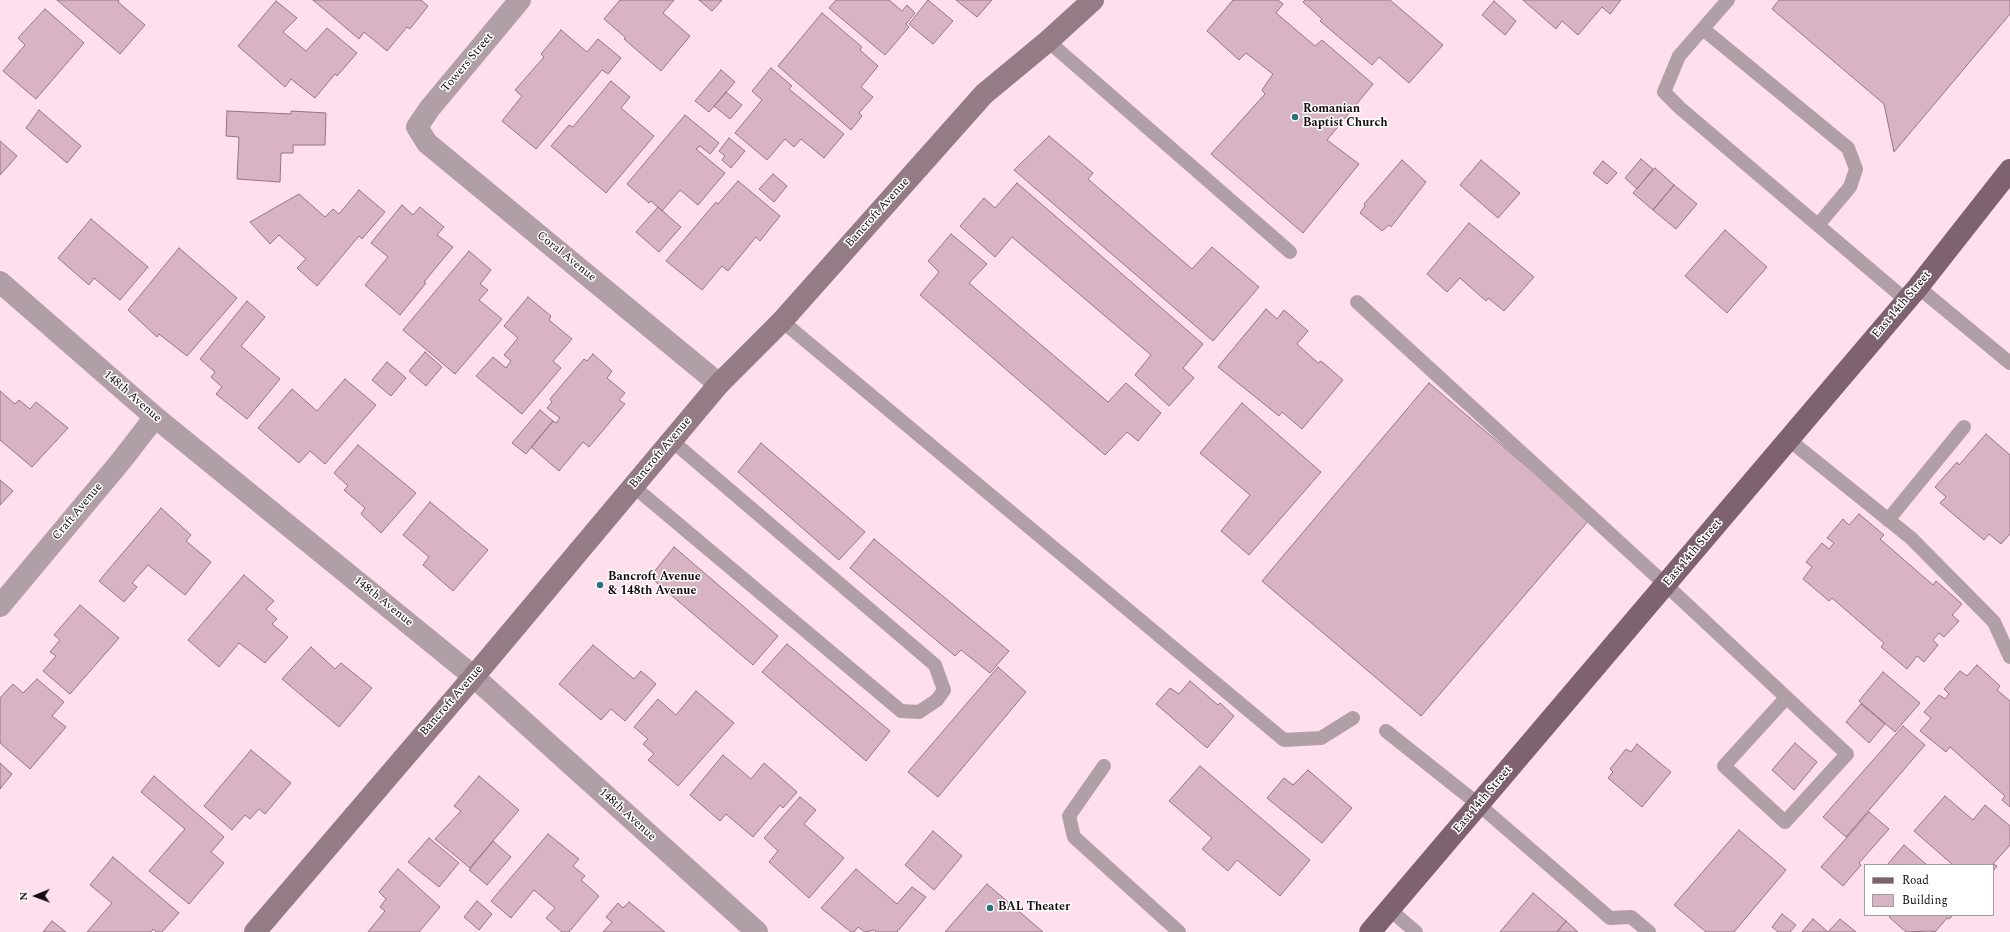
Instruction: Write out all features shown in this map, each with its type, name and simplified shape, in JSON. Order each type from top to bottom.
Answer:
[{"type":"main road","name":"Bancroft Avenue","points":[[255,932],[719,384],[782,321],[984,94],[1048,41],[1093,0]]},
{"type":"main road","name":"East 14th Street","points":[[1370,932],[1912,294],[2010,170]]},
{"type":"street","name":"Towers Street","points":[[417,127],[430,108],[520,0]]},
{"type":"street","name":"Coral Avenue","points":[[417,127],[427,143],[719,384]]},
{"type":"street","name":"148th Avenue","points":[[0,282],[155,417],[473,676],[756,932]]},
{"type":"street","name":"Craft Avenue","points":[[0,606],[121,461],[155,417]]},
{"type":"lane","points":[[1728,0],[1679,56],[1664,92],[1680,108],[1818,225],[1912,294],[2010,362]]},
{"type":"lane","points":[[1703,29],[1848,148],[1856,169],[1850,187],[1818,225]]},
{"type":"lane","points":[[1048,41],[1290,252]]},
{"type":"lane","points":[[1357,302],[1666,585],[1847,754],[1785,822],[1724,766],[1786,698]]},
{"type":"lane","points":[[782,321],[1284,740],[1321,738],[1353,718]]},
{"type":"lane","points":[[1888,520],[1964,426]]},
{"type":"lane","points":[[1788,439],[1911,538],[1994,622],[2010,657]]},
{"type":"lane","points":[[633,486],[901,711],[919,712],[937,700],[944,690],[935,665],[671,440]]},
{"type":"lane","points":[[1386,731],[1478,804],[1610,925],[1630,917],[1649,932]]},
{"type":"lane","points":[[1104,766],[1069,816],[1074,837],[1179,932]]},
{"type":"lane","points":[[1390,909],[1416,932]]},
{"type":"building","points":[[57,0],[119,0],[118,2],[145,25],[120,54]]},
{"type":"building","points":[[313,0],[421,0],[428,6],[410,29],[407,27],[387,51],[364,32],[359,39]]},
{"type":"building","points":[[620,0],[674,0],[663,13],[690,36],[661,71],[624,39],[626,38],[604,19]]},
{"type":"building","points":[[699,0],[722,0],[712,11]]},
{"type":"building","points":[[836,0],[889,0],[902,11],[907,5],[915,13],[906,24],[909,27],[885,55],[829,8]]},
{"type":"building","points":[[928,0],[953,21],[933,44],[909,24]]},
{"type":"building","points":[[956,0],[992,0],[977,17]]},
{"type":"building","name":"Romanian Baptist Church","points":[[1233,0],[1278,0],[1283,4],[1276,13],[1315,46],[1322,40],[1373,84],[1327,140],[1359,164],[1303,233],[1211,154],[1265,94],[1262,90],[1273,74],[1246,53],[1239,60],[1207,31]]},
{"type":"building","points":[[1305,0],[1390,0],[1443,45],[1409,83],[1379,57],[1372,65],[1320,21],[1322,19],[1303,2]]},
{"type":"building","points":[[1523,0],[1621,0],[1610,14],[1602,7],[1578,35],[1562,21],[1556,29]]},
{"type":"building","points":[[1779,0],[2010,0],[2010,14],[1894,152],[1884,104],[1772,9]]},
{"type":"building","points":[[276,1],[297,18],[283,32],[306,51],[327,28],[357,53],[337,76],[335,74],[315,98],[291,79],[285,87],[238,46]]},
{"type":"building","points":[[1494,1],[1516,21],[1505,35],[1482,15]]},
{"type":"building","points":[[45,9],[84,43],[36,99],[3,71],[25,45],[18,38]]},
{"type":"building","points":[[822,13],[862,47],[860,50],[878,66],[861,87],[873,97],[859,113],[862,116],[851,130],[778,66]]},
{"type":"building","points":[[561,30],[587,52],[598,39],[621,58],[608,74],[602,70],[536,149],[502,121],[522,96],[515,90],[544,57],[541,54]]},
{"type":"building","points":[[771,68],[792,86],[789,89],[844,134],[824,158],[801,139],[794,147],[785,139],[767,160],[735,133],[762,100],[752,91]]},
{"type":"building","points":[[721,70],[735,82],[709,112],[695,101]]},
{"type":"building","points":[[611,81],[630,97],[621,108],[654,136],[606,193],[551,146],[569,125],[573,127]]},
{"type":"building","points":[[726,92],[742,105],[730,119],[714,106]]},
{"type":"building","points":[[39,110],[81,146],[67,163],[26,128]]},
{"type":"building","points":[[227,111],[291,114],[291,111],[326,113],[325,145],[293,145],[293,153],[281,153],[280,182],[237,179],[239,137],[226,136]]},
{"type":"building","points":[[685,115],[719,143],[710,154],[700,146],[696,149],[725,173],[698,205],[680,190],[662,211],[651,201],[649,203],[627,184]]},
{"type":"building","points":[[1049,136],[1093,173],[1088,179],[1192,269],[1212,247],[1259,287],[1213,341],[1014,170]]},
{"type":"building","points":[[729,138],[745,151],[731,168],[722,160],[725,156],[719,151]]},
{"type":"building","points":[[0,141],[17,156],[0,175]]},
{"type":"building","points":[[1641,159],[1653,169],[1637,189],[1625,178]]},
{"type":"building","points":[[1402,160],[1426,182],[1391,227],[1389,225],[1382,231],[1360,213],[1365,206],[1364,204]]},
{"type":"building","points":[[1481,160],[1520,193],[1498,218],[1460,185]]},
{"type":"building","points":[[1603,161],[1617,173],[1607,184],[1593,173]]},
{"type":"building","points":[[1655,168],[1674,185],[1653,210],[1633,193]]},
{"type":"building","points":[[773,174],[787,186],[774,202],[759,189]]},
{"type":"building","points":[[738,181],[780,216],[760,241],[756,237],[728,271],[722,266],[702,290],[666,261],[716,202],[718,204]]},
{"type":"building","points":[[1017,183],[1203,344],[1183,368],[1194,378],[1169,406],[1135,375],[1151,355],[1012,237],[995,257],[960,226],[984,198],[995,208]]},
{"type":"building","points":[[1674,185],[1697,204],[1676,229],[1653,210]]},
{"type":"building","points":[[359,190],[385,212],[362,239],[359,236],[317,286],[297,268],[306,259],[279,235],[270,244],[250,222],[299,194],[325,217],[333,209],[339,214]]},
{"type":"building","points":[[402,205],[413,215],[420,207],[444,227],[437,235],[453,247],[424,282],[426,283],[400,315],[365,285],[388,257],[371,243]]},
{"type":"building","points":[[658,207],[681,227],[659,252],[636,232]]},
{"type":"building","points":[[91,219],[148,267],[120,300],[94,278],[89,285],[58,258]]},
{"type":"building","points":[[1469,223],[1534,277],[1504,311],[1488,298],[1486,301],[1460,278],[1447,292],[1427,274]]},
{"type":"building","points":[[1725,230],[1767,267],[1727,313],[1685,276]]},
{"type":"building","points":[[951,234],[987,264],[969,283],[1108,402],[1126,383],[1161,413],[1138,441],[1127,432],[1105,455],[920,295],[939,272],[928,261]]},
{"type":"building","points":[[179,248],[237,298],[187,356],[159,334],[157,337],[128,310]]},
{"type":"building","points":[[469,251],[491,270],[480,284],[488,290],[479,300],[502,319],[455,374],[403,330]]},
{"type":"building","points":[[528,297],[551,316],[549,320],[572,339],[553,361],[561,368],[522,414],[476,376],[493,357],[506,368],[511,361],[504,355],[518,338],[504,326]]},
{"type":"building","points":[[247,301],[265,317],[241,346],[280,379],[247,419],[216,394],[222,387],[211,377],[215,372],[200,359]]},
{"type":"building","points":[[1266,309],[1277,319],[1284,310],[1308,331],[1297,344],[1318,363],[1321,361],[1343,380],[1302,429],[1282,412],[1279,416],[1218,367]]},
{"type":"building","points":[[425,352],[442,367],[426,386],[409,371]]},
{"type":"building","points":[[593,354],[612,371],[607,378],[625,393],[619,400],[625,404],[589,447],[583,442],[559,471],[531,447],[553,421],[556,423],[560,418],[547,408],[552,402],[550,399],[584,359],[587,361]]},
{"type":"building","points":[[387,362],[406,378],[391,396],[372,380]]},
{"type":"building","points":[[345,379],[376,405],[325,464],[310,451],[299,463],[258,428],[292,389],[317,411]]},
{"type":"building","points":[[1429,383],[1589,520],[1421,716],[1262,581]]},
{"type":"building","points":[[0,391],[15,404],[19,400],[30,409],[36,402],[68,428],[32,467],[0,440]]},
{"type":"building","points":[[1242,403],[1321,472],[1249,555],[1221,531],[1250,495],[1200,453]]},
{"type":"building","points":[[540,410],[553,421],[526,454],[512,443]]},
{"type":"building","points":[[1986,434],[2010,455],[2010,534],[2001,544],[1989,534],[1984,540],[1940,503],[1946,497],[1935,487],[1957,462],[1959,465]]},
{"type":"building","points":[[761,443],[865,532],[839,560],[738,472]]},
{"type":"building","points":[[358,445],[416,493],[381,533],[361,514],[365,508],[344,490],[348,486],[334,473]]},
{"type":"building","points":[[0,480],[13,491],[0,505]]},
{"type":"building","points":[[430,502],[488,550],[453,591],[423,565],[429,557],[403,535]]},
{"type":"building","points":[[161,508],[191,535],[186,541],[211,562],[185,595],[148,565],[132,583],[137,587],[124,602],[99,581]]},
{"type":"building","points":[[1859,514],[1884,535],[1880,539],[1933,585],[1936,581],[1962,604],[1952,615],[1959,621],[1944,637],[1939,633],[1933,640],[1938,645],[1924,662],[1917,656],[1907,669],[1881,647],[1884,643],[1832,598],[1829,601],[1803,579],[1812,567],[1806,562],[1822,543],[1829,549],[1834,543],[1827,538],[1843,519],[1849,525]]},
{"type":"building","points":[[874,539],[1009,651],[990,673],[961,650],[955,656],[850,568]]},
{"type":"building","points":[[674,547],[778,636],[753,665],[650,577]]},
{"type":"building","points":[[244,575],[274,601],[266,609],[277,619],[272,624],[288,637],[265,663],[239,643],[219,667],[188,640]]},
{"type":"building","points":[[80,605],[119,638],[70,694],[43,671],[56,656],[50,652],[60,640],[54,635]]},
{"type":"building","points":[[787,644],[890,731],[866,761],[762,672]]},
{"type":"building","points":[[593,645],[634,679],[641,671],[656,684],[625,721],[611,709],[601,720],[559,684]]},
{"type":"building","points":[[311,647],[335,669],[341,663],[372,688],[339,727],[282,679]]},
{"type":"building","points":[[1977,665],[2000,686],[1997,690],[2010,701],[2010,807],[2002,800],[2005,796],[1950,747],[1946,752],[1920,731],[1931,718],[1924,712],[1939,695],[1945,699],[1949,694],[1944,689],[1960,671],[1967,676]]},
{"type":"building","points":[[998,667],[1026,692],[938,797],[908,772]]},
{"type":"building","points":[[1883,672],[1920,703],[1895,732],[1859,701]]},
{"type":"building","points":[[37,679],[64,702],[52,716],[66,727],[30,769],[0,743],[0,698],[13,684],[23,693]]},
{"type":"building","points":[[1190,681],[1218,705],[1220,703],[1234,716],[1207,748],[1156,704],[1170,688],[1179,694]]},
{"type":"building","points":[[696,691],[734,723],[678,786],[648,760],[654,754],[643,744],[648,739],[634,727],[658,699],[676,715]]},
{"type":"building","points":[[1861,704],[1885,724],[1869,743],[1846,722]]},
{"type":"building","points":[[1903,726],[1925,745],[1846,837],[1823,817]]},
{"type":"building","points":[[1795,743],[1817,762],[1794,790],[1772,770]]},
{"type":"building","points":[[1637,744],[1671,772],[1642,807],[1608,778],[1613,772],[1610,769],[1626,749],[1631,752]]},
{"type":"building","points":[[251,750],[291,783],[265,814],[259,809],[250,819],[245,815],[232,830],[204,806]]},
{"type":"building","points":[[723,755],[751,779],[764,763],[797,792],[783,808],[780,805],[753,837],[726,814],[720,821],[690,795]]},
{"type":"building","points":[[0,763],[12,774],[0,789]]},
{"type":"building","points":[[1200,766],[1310,860],[1280,896],[1237,860],[1228,871],[1202,849],[1212,838],[1169,801]]},
{"type":"building","points":[[1308,770],[1352,808],[1322,843],[1267,798],[1284,778],[1293,785]]},
{"type":"building","points":[[154,776],[224,837],[211,852],[224,863],[189,904],[149,871],[185,829],[141,792]]},
{"type":"building","points":[[479,776],[519,810],[470,868],[435,839],[461,811],[454,806]]},
{"type":"building","points":[[1945,796],[1973,820],[1985,805],[2010,826],[2010,845],[1993,864],[1952,864],[1914,831]]},
{"type":"building","points":[[800,797],[816,810],[804,824],[844,858],[809,898],[769,862],[778,851],[764,838]]},
{"type":"building","points":[[1869,812],[1889,829],[1859,863],[1861,865],[1843,886],[1821,867]]},
{"type":"building","points":[[1739,830],[1786,870],[1734,932],[1706,932],[1674,905]]},
{"type":"building","points":[[933,831],[962,856],[934,890],[905,865]]},
{"type":"building","points":[[548,834],[579,859],[573,866],[585,876],[581,880],[599,896],[569,932],[562,932],[546,918],[555,908],[534,890],[511,918],[491,901]]},
{"type":"building","points":[[429,838],[459,863],[439,887],[408,862]]},
{"type":"building","points":[[493,841],[511,857],[487,885],[469,870]]},
{"type":"building","points":[[1904,845],[1926,864],[1888,864]]},
{"type":"building","points":[[113,857],[179,913],[162,932],[156,932],[153,929],[151,932],[87,932],[112,903],[90,885]]},
{"type":"building","points":[[398,869],[440,907],[419,932],[368,932],[385,911],[380,907],[386,899],[379,892]]},
{"type":"building","points":[[856,869],[897,904],[912,887],[926,897],[897,932],[876,932],[874,930],[865,932],[858,927],[854,932],[851,932],[821,908]]},
{"type":"building","name":"BAL Theater","points":[[987,884],[1043,932],[945,932]]},
{"type":"building","points":[[1533,893],[1566,921],[1557,932],[1500,932]]},
{"type":"building","points":[[477,901],[492,914],[479,930],[464,917]]},
{"type":"building","points":[[629,902],[665,932],[603,932],[612,922],[606,917],[618,903],[623,908]]},
{"type":"building","points":[[1782,914],[1796,925],[1790,932],[1778,932],[1772,927]]},
{"type":"building","points":[[1952,916],[1949,919],[1947,918],[1935,932],[1906,932],[1889,917]]},
{"type":"building","points":[[1813,919],[1828,932],[1802,932]]},
{"type":"building","points":[[1840,919],[1856,932],[1828,932]]},
{"type":"building","points":[[52,921],[66,932],[43,932]]},
{"type":"building","points":[[1566,921],[1578,932],[1557,932]]},
{"type":"place","name":"Romanian Baptist Church","points":[[1295,117]]},
{"type":"place","name":"Bancroft Avenue & 148th Avenue","points":[[600,585]]},
{"type":"place","name":"BAL Theater","points":[[990,908]]}]
